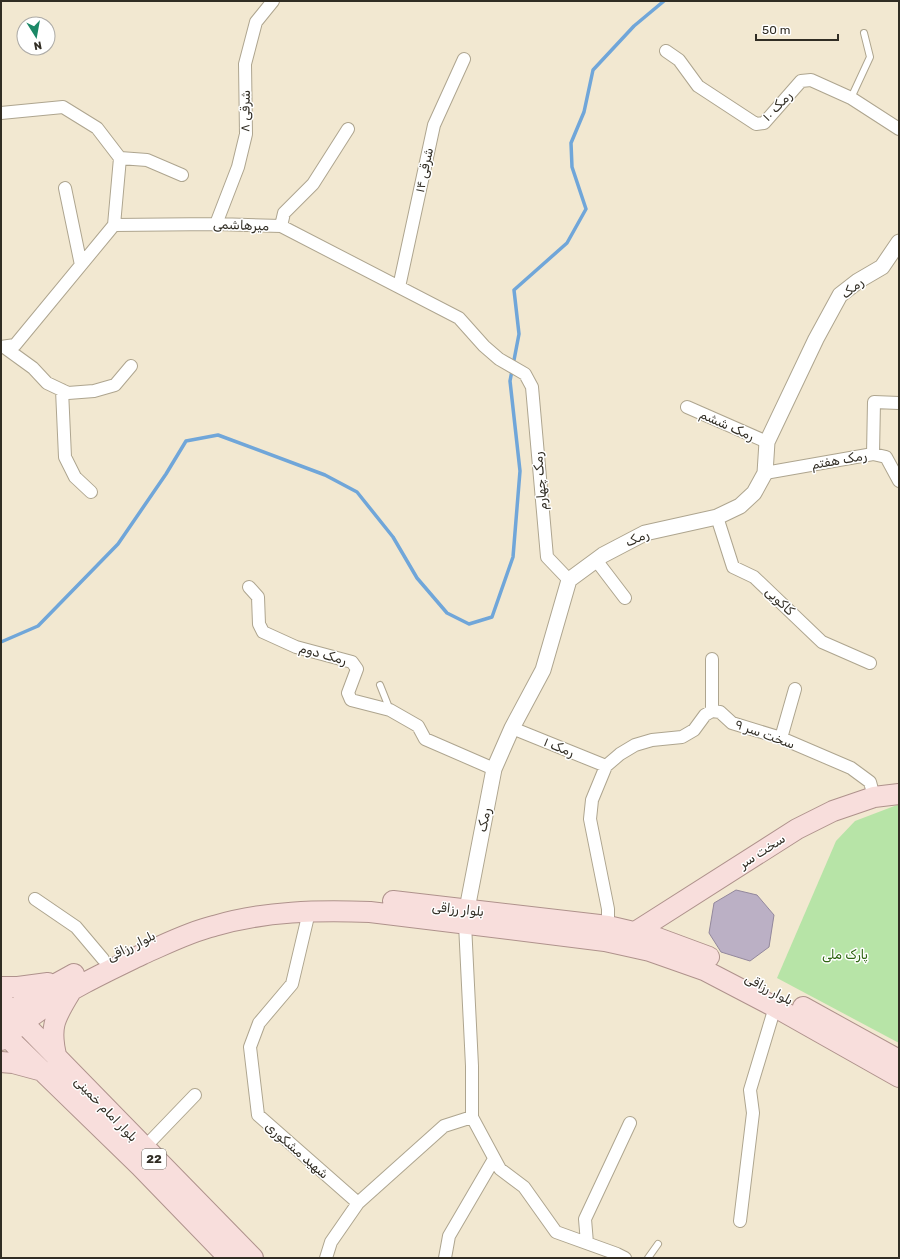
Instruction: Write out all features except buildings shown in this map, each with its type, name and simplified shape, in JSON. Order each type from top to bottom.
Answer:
[{"type":"main road","name":"سخت سر","points":[[634,939],[797,829],[833,811],[874,797],[899,794]]},
{"type":"main road","name":"بلوار رزاقی","points":[[68,985],[103,959],[169,927],[210,913],[253,904],[297,899],[334,897],[371,899],[466,917],[606,934],[634,939],[655,937],[709,957],[899,1060]]},
{"type":"main road","name":"بلوار رزاقی","points":[[6,1023],[29,999],[137,957],[174,940],[213,926],[255,917],[334,911],[466,917]]},
{"type":"main road","name":"بلوار رزاقی","points":[[634,939],[650,951],[704,970],[775,1007],[899,1077]]},
{"type":"main road","points":[[1,987],[18,988],[68,985],[53,1027],[53,1044],[50,1065],[1,1062]]},
{"type":"main road","name":"بلوار امام خمینی","points":[[6,1023],[145,1157],[253,1258]]},
{"type":"main road","name":"بلوار امام خمینی","points":[[145,1157],[229,1258]]},
{"type":"street","name":"شرقی ۸","points":[[216,224],[238,167],[246,134],[245,64],[256,22],[273,1]]},
{"type":"street","name":"رمک ۱۰","points":[[666,51],[679,60],[698,86],[756,124],[764,123],[801,81],[811,80],[852,98],[899,129]]},
{"type":"street","name":"شرقی ۱۴","points":[[399,287],[434,125],[464,59]]},
{"type":"street","points":[[1,113],[63,107],[97,128],[120,158],[114,225],[15,345],[3,347]]},
{"type":"street","points":[[281,226],[284,213],[313,184],[348,129]]},
{"type":"street","points":[[120,158],[147,160],[182,175]]},
{"type":"street","points":[[65,188],[81,265]]},
{"type":"street","name":"میرهاشمی","points":[[114,225],[216,224],[281,226],[459,318],[484,346],[499,359],[525,374]]},
{"type":"street","name":"رمک","points":[[466,917],[494,769],[512,728],[543,670],[569,580],[603,555],[644,533],[717,517],[740,506],[754,493],[765,473],[766,442],[816,339],[840,295],[858,281],[882,267],[899,242]]},
{"type":"street","points":[[3,347],[33,368],[47,383],[68,393],[94,391],[115,385],[131,366]]},
{"type":"street","name":"رمک چهارم","points":[[525,374],[532,387],[547,557],[569,580]]},
{"type":"street","points":[[62,390],[65,457],[75,477],[90,492]]},
{"type":"street","points":[[873,454],[874,402],[899,404]]},
{"type":"street","name":"رمک ششم","points":[[686,407],[766,442]]},
{"type":"street","name":"رمک هفتم","points":[[765,473],[873,454],[886,457],[899,481]]},
{"type":"street","name":"کاکویی","points":[[717,517],[733,567],[754,577],[822,642],[870,663]]},
{"type":"street","points":[[596,560],[624,598]]},
{"type":"street","name":"رمک دوم","points":[[249,587],[258,596],[259,624],[264,632],[296,646],[352,662],[357,669],[348,693],[351,700],[390,710],[418,726],[425,739],[494,769]]},
{"type":"street","points":[[606,934],[608,909],[590,819],[592,800],[606,766],[620,754],[635,745],[652,740],[682,737],[694,730],[705,715],[712,711],[712,659]]},
{"type":"street","points":[[781,738],[795,689]]},
{"type":"street","name":"سخت سر ۹","points":[[712,711],[720,712],[732,723],[781,738],[851,768],[870,782],[874,797]]},
{"type":"street","name":"رمک ۱","points":[[512,728],[606,766]]},
{"type":"street","points":[[35,899],[76,927],[103,959]]},
{"type":"street","name":"شهید مشکوری","points":[[310,912],[292,984],[259,1023],[250,1047],[258,1115],[358,1203]]},
{"type":"street","points":[[466,917],[472,1066],[472,1117],[500,1169],[524,1187],[556,1232],[625,1258]]},
{"type":"street","points":[[740,1221],[753,1113],[750,1090],[775,1007]]},
{"type":"street","points":[[145,1157],[195,1095]]},
{"type":"street","points":[[326,1258],[331,1242],[358,1203],[444,1126],[472,1117]]},
{"type":"street","points":[[587,1243],[585,1219],[630,1123]]},
{"type":"street","points":[[444,1258],[449,1236],[494,1159]]},
{"type":"lane","points":[[852,98],[870,57],[864,33]]},
{"type":"lane","points":[[380,685],[390,710]]},
{"type":"lane","points":[[648,1258],[658,1244]]},
{"type":"green space","name":"پارک ملی","points":[[899,805],[899,1043],[777,978],[836,841],[855,821]]},
{"type":"waterway","points":[[1,642],[38,626],[118,544],[166,474],[186,441],[218,435],[325,475],[357,492],[393,537],[417,578],[447,613],[469,624],[492,617],[513,557],[520,471],[510,381],[519,334],[514,290],[567,243],[586,209],[572,167],[571,143],[584,112],[593,70],[634,26],[664,1]]}]
